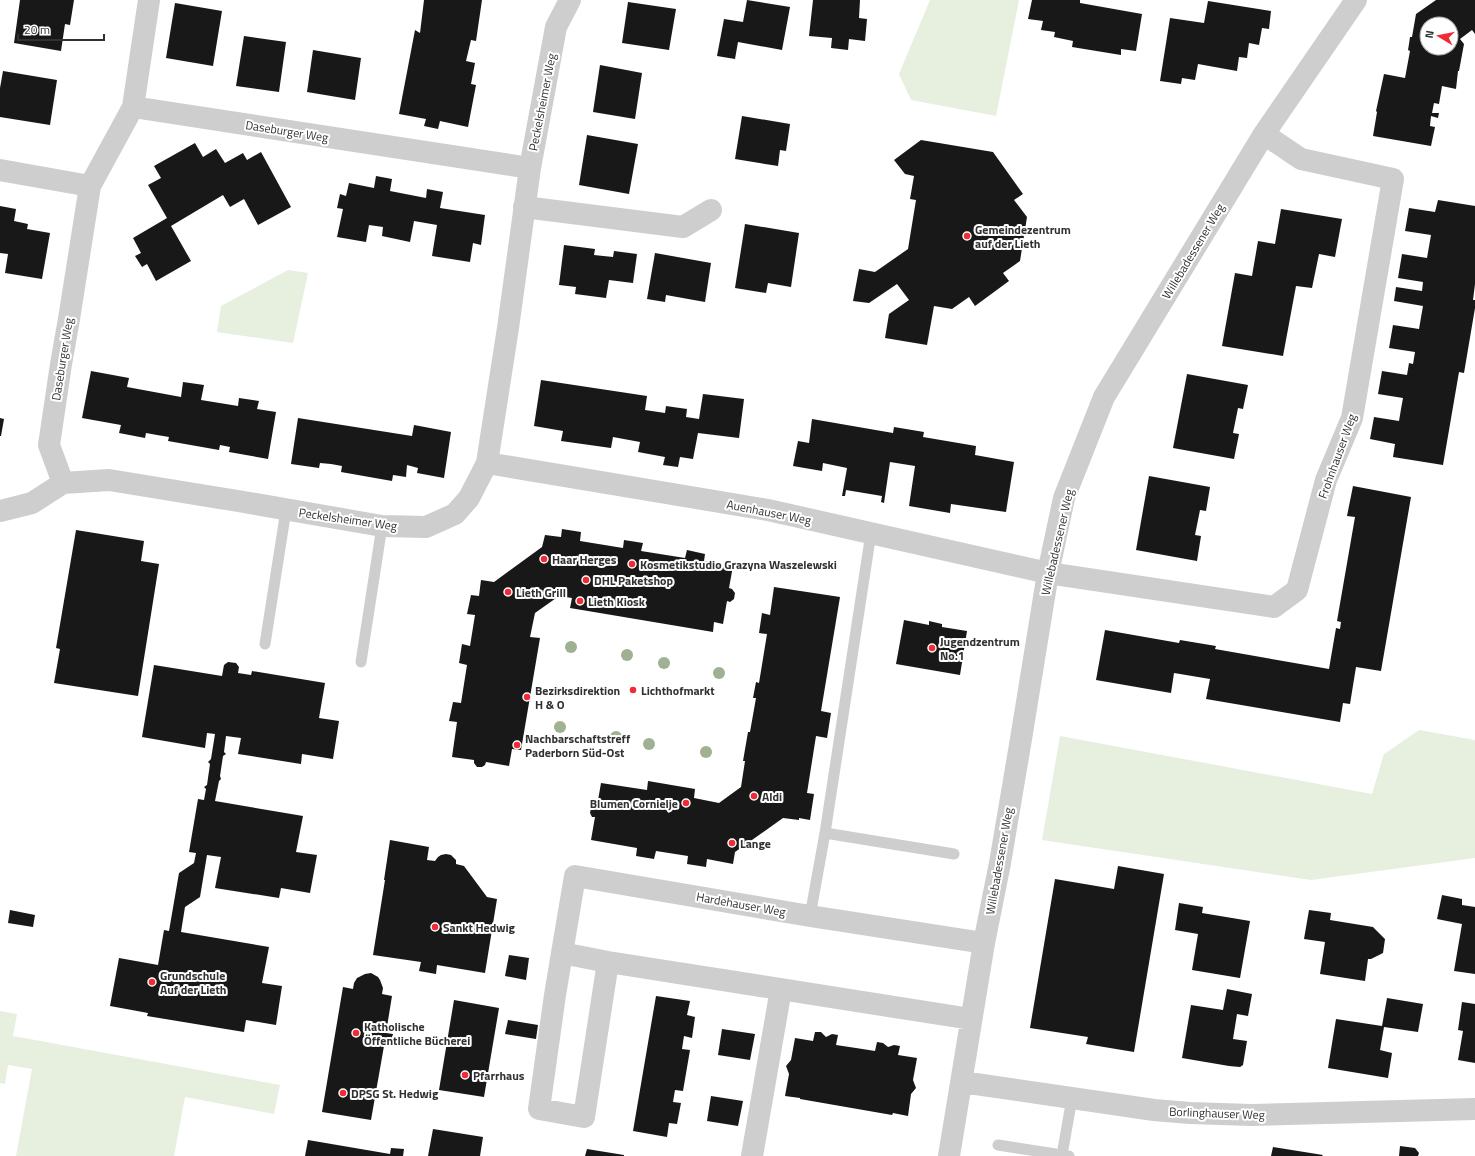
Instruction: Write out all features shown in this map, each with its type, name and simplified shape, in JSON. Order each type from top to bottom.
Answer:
[{"type":"street","points":[[133,107],[149,0]]},
{"type":"street","name":"Peckelsheimer Weg","points":[[0,511],[32,503],[63,483],[109,480],[382,526],[426,527],[455,514],[469,498],[487,463],[508,328],[530,168],[556,27],[570,0]]},
{"type":"street","name":"Willebadessener Weg","points":[[949,1156],[971,1019],[1000,863],[1048,573],[1064,498],[1104,397],[1264,134],[1356,0]]},
{"type":"street","name":"Daseburger Weg","points":[[63,483],[49,445],[90,186],[133,107],[530,168]]},
{"type":"street","name":"Frohnhauser Weg","points":[[1048,573],[1274,607],[1297,590],[1326,480],[1352,418],[1393,179],[1302,159],[1264,134]]},
{"type":"street","points":[[0,170],[90,186]]},
{"type":"street","points":[[524,207],[682,227],[711,210]]},
{"type":"street","name":"Auenhauser Weg","points":[[487,463],[768,510],[1048,573]]},
{"type":"street","name":"Hardehauser Weg","points":[[608,962],[584,1117],[539,1109],[555,995],[575,876],[810,916],[984,943]]},
{"type":"street","points":[[562,953],[608,962],[971,1019]]},
{"type":"street","points":[[752,1156],[781,989]]},
{"type":"street","name":"Borlinghauser Weg","points":[[962,1082],[1154,1110],[1251,1115],[1475,1109]]},
{"type":"lane","points":[[265,644],[286,510]]},
{"type":"lane","points":[[361,662],[382,526]]},
{"type":"lane","points":[[810,916],[825,833],[871,532]]},
{"type":"lane","points":[[825,833],[954,854]]},
{"type":"lane","points":[[998,1144],[1066,1156],[1072,1098]]},
{"type":"green space","points":[[930,0],[1019,0],[996,116],[911,100],[899,74]]},
{"type":"green space","points":[[288,270],[308,273],[293,343],[217,332],[221,306]]},
{"type":"green space","points":[[1419,730],[1475,740],[1475,858],[1311,880],[1042,840],[1060,736],[1372,794],[1384,754]]},
{"type":"green space","points":[[0,1011],[17,1014],[13,1036],[280,1085],[274,1114],[185,1097],[174,1156],[16,1156],[32,1069],[8,1065],[5,1084],[0,1083]]},
{"type":"building","points":[[20,0],[74,0],[70,25],[65,24],[61,51],[14,43]]},
{"type":"building","points":[[424,0],[482,0],[476,41],[471,40],[466,61],[475,63],[471,84],[476,85],[468,127],[440,121],[438,129],[424,126],[426,119],[399,114],[415,30],[420,33]]},
{"type":"building","points":[[747,0],[790,7],[782,50],[738,42],[735,59],[717,56],[724,19],[743,22]]},
{"type":"building","points":[[813,0],[860,0],[859,18],[867,19],[865,41],[849,39],[848,50],[831,48],[832,38],[809,36]]},
{"type":"building","points":[[1032,0],[1080,0],[1080,3],[1142,14],[1136,51],[1121,49],[1121,55],[1072,47],[1073,41],[1054,37],[1055,32],[1041,30],[1043,21],[1028,19]]},
{"type":"building","points":[[1436,0],[1475,0],[1475,34],[1472,30],[1460,39],[1464,44],[1456,89],[1442,86],[1439,104],[1434,103],[1432,113],[1439,113],[1438,118],[1431,116],[1430,126],[1435,127],[1431,146],[1373,136],[1376,111],[1384,74],[1405,78],[1410,51],[1408,50],[1410,37],[1412,37],[1416,14]]},
{"type":"building","points":[[1208,1],[1271,11],[1269,29],[1262,28],[1259,45],[1249,43],[1247,58],[1239,57],[1237,71],[1198,64],[1195,80],[1182,78],[1181,84],[1160,81],[1170,18],[1204,23]]},
{"type":"building","points":[[628,2],[676,9],[669,50],[622,43]]},
{"type":"building","points":[[175,3],[222,11],[213,66],[166,58]]},
{"type":"building","points":[[244,36],[286,42],[279,92],[236,86]]},
{"type":"building","points":[[313,50],[361,58],[355,100],[307,92]]},
{"type":"building","points":[[600,65],[642,73],[635,119],[593,112]]},
{"type":"building","points":[[3,71],[57,80],[50,125],[0,117],[0,88]]},
{"type":"building","points":[[742,116],[790,124],[786,151],[780,150],[778,166],[735,159]]},
{"type":"building","points":[[587,135],[638,144],[629,194],[579,185]]},
{"type":"building","name":"Gemeindezentrum auf der Lieth","points":[[921,140],[993,152],[1023,194],[1014,200],[1027,217],[1020,261],[1003,273],[1009,281],[975,306],[969,297],[952,309],[934,306],[927,345],[885,338],[889,314],[909,300],[897,284],[869,303],[853,301],[859,269],[875,272],[908,249],[916,200],[910,199],[914,176],[905,174],[894,160]]},
{"type":"building","points":[[195,143],[203,157],[216,149],[225,163],[243,153],[247,160],[261,152],[291,207],[258,225],[244,199],[230,207],[223,195],[171,226],[191,261],[156,281],[147,264],[142,267],[135,256],[141,253],[133,238],[167,218],[148,185],[161,178],[154,166]]},
{"type":"building","points":[[376,176],[392,179],[390,191],[426,198],[427,189],[443,192],[440,208],[485,215],[481,245],[473,243],[470,262],[432,256],[437,225],[414,221],[410,242],[382,236],[383,227],[369,225],[366,242],[337,237],[343,209],[337,208],[340,194],[346,196],[349,183],[374,188]]},
{"type":"building","points":[[1438,200],[1475,206],[1475,284],[1473,300],[1475,300],[1475,308],[1464,373],[1459,372],[1443,465],[1393,457],[1395,444],[1370,439],[1374,417],[1399,421],[1403,398],[1378,394],[1382,371],[1407,375],[1409,363],[1413,364],[1415,352],[1389,348],[1393,325],[1419,329],[1423,306],[1394,301],[1396,287],[1422,291],[1423,282],[1398,278],[1402,254],[1427,258],[1431,235],[1405,231],[1409,208],[1435,212]]},
{"type":"building","points":[[0,206],[16,209],[14,221],[28,224],[27,229],[50,233],[42,279],[5,273],[8,254],[0,253]]},
{"type":"building","points":[[1281,209],[1342,219],[1335,257],[1319,254],[1312,288],[1296,286],[1283,356],[1222,346],[1235,273],[1252,276],[1258,241],[1275,244]]},
{"type":"building","points":[[745,224],[799,233],[791,287],[768,283],[766,293],[735,288]]},
{"type":"building","points":[[564,245],[595,249],[594,255],[613,257],[614,251],[637,254],[633,283],[609,280],[606,298],[575,294],[576,287],[559,285]]},
{"type":"building","points":[[655,253],[711,263],[705,302],[666,295],[665,302],[647,299]]},
{"type":"building","points":[[91,371],[129,378],[127,387],[181,397],[183,382],[204,385],[201,400],[238,406],[239,398],[259,401],[257,409],[276,412],[268,459],[229,452],[230,447],[220,445],[219,450],[168,441],[169,437],[146,433],[145,438],[119,433],[121,425],[82,418]]},
{"type":"building","points":[[1187,374],[1248,385],[1243,409],[1238,408],[1233,433],[1239,434],[1234,459],[1173,448]]},
{"type":"building","points":[[541,380],[647,396],[645,410],[665,413],[666,406],[687,409],[686,417],[699,419],[703,394],[744,399],[739,438],[698,433],[693,459],[680,457],[678,467],[663,465],[665,457],[638,452],[640,442],[613,437],[611,448],[561,441],[563,431],[534,426]]},
{"type":"building","points":[[0,418],[4,419],[1,436],[0,436]]},
{"type":"building","points":[[298,418],[412,436],[414,425],[451,432],[444,478],[417,473],[418,468],[407,465],[406,477],[393,475],[392,481],[341,472],[342,466],[331,464],[320,463],[319,468],[291,464]]},
{"type":"building","points":[[812,419],[893,433],[894,427],[924,432],[923,437],[976,446],[975,455],[1014,462],[1006,512],[951,504],[950,513],[909,506],[915,466],[890,462],[884,503],[881,502],[882,496],[846,490],[845,496],[842,496],[847,468],[823,463],[822,471],[793,466],[798,441],[809,443]]},
{"type":"building","points":[[1149,476],[1210,487],[1206,511],[1200,510],[1195,535],[1201,536],[1197,561],[1136,550]]},
{"type":"building","points":[[1353,486],[1411,497],[1381,671],[1356,667],[1350,704],[1343,703],[1340,722],[1206,699],[1210,679],[1174,673],[1171,693],[1096,680],[1105,630],[1179,643],[1180,640],[1216,646],[1215,649],[1329,669],[1336,628],[1340,629],[1341,622],[1337,621],[1355,517],[1347,516]]},
{"type":"building","points":[[562,529],[581,532],[580,541],[623,548],[624,540],[643,543],[641,551],[685,558],[687,550],[705,554],[704,561],[733,566],[729,588],[735,593],[734,599],[730,602],[727,601],[723,624],[714,622],[713,632],[570,608],[572,598],[559,596],[535,613],[530,637],[540,638],[521,750],[512,749],[509,766],[486,762],[482,767],[477,767],[474,760],[452,757],[457,722],[449,721],[453,702],[461,703],[467,665],[459,663],[462,644],[470,646],[475,615],[467,614],[471,595],[479,596],[481,580],[494,582],[542,547],[545,535],[561,537]]},
{"type":"building","points":[[76,530],[144,541],[141,561],[159,564],[138,696],[54,683],[60,649],[56,648]]},
{"type":"building","points":[[774,587],[840,597],[821,711],[831,713],[827,738],[816,736],[807,793],[814,794],[810,820],[783,818],[735,852],[733,864],[707,859],[706,867],[687,864],[688,856],[656,851],[654,859],[636,856],[637,848],[591,840],[595,817],[592,817],[590,813],[591,808],[594,805],[597,806],[601,783],[647,790],[648,781],[695,789],[694,798],[719,803],[741,787],[745,761],[743,761],[756,698],[753,698],[756,682],[759,683],[767,634],[759,633],[762,613],[770,615]]},
{"type":"building","name":"Jugendzentrum No.1","points":[[904,620],[929,625],[929,621],[942,624],[942,627],[967,631],[960,675],[896,664]]},
{"type":"building","points":[[228,662],[236,663],[239,667],[238,673],[251,675],[252,671],[325,683],[319,718],[339,721],[333,759],[302,754],[301,764],[238,754],[241,738],[226,736],[224,752],[226,754],[223,756],[220,776],[221,779],[219,781],[215,801],[303,816],[296,852],[317,855],[310,893],[281,888],[279,898],[215,888],[221,857],[207,855],[200,897],[185,907],[181,932],[269,947],[262,983],[282,986],[276,1025],[246,1020],[244,1032],[147,1016],[148,1013],[110,1006],[119,958],[158,965],[164,930],[169,931],[179,873],[194,863],[196,853],[189,852],[198,799],[204,800],[206,789],[204,787],[207,785],[210,764],[208,762],[211,759],[215,734],[207,733],[205,748],[142,737],[154,665],[222,676],[224,665]]},
{"type":"building","name":"Sankt Hedwig","points":[[390,840],[429,847],[427,860],[435,861],[441,855],[451,855],[456,860],[456,864],[464,866],[487,897],[497,899],[485,973],[437,965],[436,974],[419,971],[421,962],[373,955]]},
{"type":"building","points":[[1118,866],[1164,874],[1134,1052],[1086,1044],[1088,1037],[1030,1028],[1055,879],[1114,889]]},
{"type":"building","points":[[1442,895],[1462,899],[1462,905],[1475,907],[1475,974],[1454,971],[1462,924],[1437,919]]},
{"type":"building","points":[[1179,903],[1203,907],[1202,913],[1250,921],[1240,978],[1192,970],[1198,934],[1175,930]]},
{"type":"building","points":[[10,910],[35,915],[33,927],[8,923]]},
{"type":"building","points":[[1309,910],[1331,913],[1330,920],[1373,927],[1385,939],[1383,953],[1368,959],[1365,981],[1320,974],[1325,942],[1304,939]]},
{"type":"building","points":[[509,955],[529,958],[526,980],[505,976]]},
{"type":"building","points":[[371,973],[380,980],[383,988],[382,994],[392,996],[386,1033],[393,1034],[390,1046],[384,1046],[371,1120],[322,1112],[343,987],[353,989],[357,978]]},
{"type":"building","points":[[1227,989],[1252,994],[1248,1016],[1237,1014],[1233,1039],[1247,1041],[1243,1065],[1240,1067],[1229,1066],[1182,1058],[1191,1005],[1223,1010]]},
{"type":"building","points":[[656,996],[690,1001],[687,1015],[695,1017],[692,1038],[684,1036],[682,1049],[690,1050],[683,1091],[675,1090],[673,1102],[681,1103],[677,1124],[669,1123],[667,1137],[633,1131]]},
{"type":"building","points":[[1387,998],[1423,1004],[1418,1032],[1384,1027],[1380,1050],[1392,1053],[1388,1078],[1328,1068],[1336,1019],[1382,1026]]},
{"type":"building","name":"Pfarrhaus","points":[[454,1000],[499,1008],[484,1097],[439,1090]]},
{"type":"building","points":[[1462,1002],[1475,1004],[1475,1063],[1458,1060],[1463,1031],[1458,1030]]},
{"type":"building","points":[[508,1020],[538,1025],[536,1039],[505,1034]]},
{"type":"building","points":[[722,1029],[755,1034],[750,1060],[718,1055]]},
{"type":"building","points":[[815,1032],[821,1032],[826,1037],[832,1034],[838,1035],[836,1045],[875,1051],[877,1042],[883,1043],[888,1047],[894,1045],[900,1046],[898,1055],[917,1058],[913,1080],[916,1088],[911,1094],[908,1116],[893,1113],[892,1115],[785,1096],[789,1074],[786,1066],[791,1060],[795,1038],[813,1041]]},
{"type":"building","points":[[711,1096],[743,1101],[738,1126],[707,1121]]},
{"type":"building","points":[[433,1129],[483,1137],[480,1156],[428,1156]]},
{"type":"building","points":[[308,1140],[390,1154],[391,1148],[404,1149],[403,1156],[305,1156]]},
{"type":"building","points":[[1400,1146],[1415,1148],[1419,1153],[1418,1156],[1399,1156]]},
{"type":"building","points":[[1273,1147],[1323,1155],[1271,1156]]},
{"type":"building","points":[[587,1149],[624,1155],[624,1156],[585,1156]]},
{"type":"place","name":"Gemeindezentrum auf der Lieth","points":[[967,236]]},
{"type":"place","name":"Haar Herges","points":[[544,559]]},
{"type":"place","name":"Kosmetikstudio Grazyna Waszelewski","points":[[632,564]]},
{"type":"place","name":"DHL Paketshop","points":[[586,580]]},
{"type":"place","name":"Lieth Grill","points":[[508,592]]},
{"type":"place","name":"Lieth Kiosk","points":[[580,601]]},
{"type":"place","name":"Jugendzentrum No.1","points":[[932,648]]},
{"type":"place","name":"Lichthofmarkt","points":[[633,690]]},
{"type":"place","name":"Bezirksdirektion H & O","points":[[527,697]]},
{"type":"place","name":"Nachbarschaftstreff Paderborn Süd-Ost","points":[[517,745]]},
{"type":"place","name":"Aldi","points":[[754,796]]},
{"type":"place","name":"Blumen Cornielje","points":[[686,803]]},
{"type":"place","name":"Lange","points":[[732,843]]},
{"type":"place","name":"Sankt Hedwig","points":[[435,927]]},
{"type":"place","name":"Grundschule Auf der Lieth","points":[[152,982]]},
{"type":"place","name":"Katholische Öffentliche Bücherei","points":[[356,1033]]},
{"type":"place","name":"Pfarrhaus","points":[[465,1075]]},
{"type":"place","name":"DPSG St. Hedwig","points":[[343,1093]]}]
